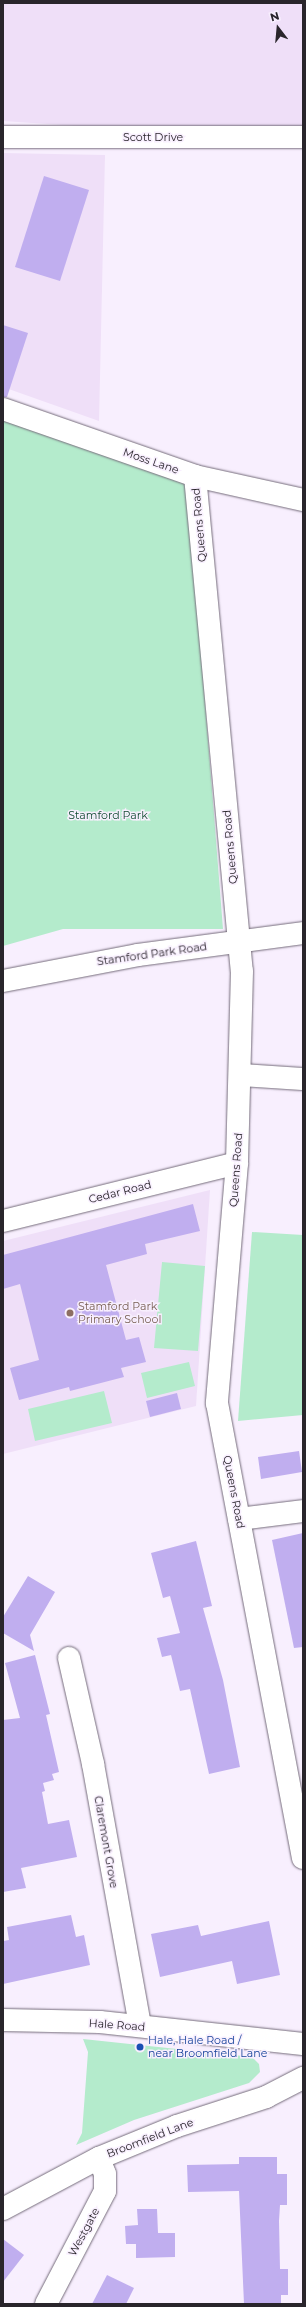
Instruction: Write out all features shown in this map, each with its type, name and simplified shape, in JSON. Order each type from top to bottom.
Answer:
[{"type":"street","name":"Scott Drive","points":[[3,137],[303,137]]},
{"type":"street","name":"Moss Lane","points":[[3,409],[195,476],[303,500]]},
{"type":"street","name":"Queens Road","points":[[195,476],[242,971],[241,1076],[237,1163],[218,1403],[303,1858]]},
{"type":"street","name":"Stamford Park Road","points":[[3,981],[70,966],[303,933]]},
{"type":"street","points":[[241,1076],[303,1079]]},
{"type":"street","name":"Cedar Road","points":[[3,1221],[237,1163]]},
{"type":"street","points":[[239,1520],[303,1511]]},
{"type":"street","name":"Claremont Grove","points":[[70,1658],[93,1764],[140,2026]]},
{"type":"street","name":"Hale Road","points":[[3,2020],[140,2026],[303,2044]]},
{"type":"street","name":"Broomfield Lane","points":[[3,2209],[99,2158],[171,2129],[266,2097],[303,2078]]},
{"type":"street","name":"Westgate","points":[[46,2304],[105,2191],[105,2174],[99,2158]]},
{"type":"shaded area","points":[[3,3],[303,3],[303,141],[3,121]]},
{"type":"shaded area","points":[[3,153],[105,155],[99,421],[3,387]]},
{"type":"shaded area","points":[[210,1190],[196,1406],[3,1454],[3,1241]]},
{"type":"green space","name":"Stamford Park","points":[[3,420],[188,485],[223,929],[63,929],[3,946]]},
{"type":"green space","points":[[252,1232],[303,1235],[303,1415],[238,1421]]},
{"type":"green space","points":[[162,1262],[205,1266],[198,1351],[154,1348]]},
{"type":"green space","points":[[189,1362],[195,1386],[147,1398],[141,1373]]},
{"type":"green space","points":[[104,1391],[112,1423],[35,1441],[28,1409]]},
{"type":"green space","points":[[83,2039],[252,2057],[259,2064],[260,2072],[249,2083],[134,2120],[76,2145],[82,2133],[88,2052]]},
{"type":"building","points":[[44,176],[89,190],[60,281],[15,267]]},
{"type":"building","points":[[3,325],[28,333],[7,397],[3,397]]},
{"type":"building","points":[[193,1204],[200,1231],[145,1244],[147,1254],[106,1265],[126,1340],[139,1337],[146,1362],[121,1368],[124,1377],[70,1391],[69,1387],[19,1400],[10,1368],[39,1360],[20,1284],[3,1289],[3,1255]]},
{"type":"building","points":[[177,1393],[181,1409],[150,1417],[146,1401]]},
{"type":"building","points":[[299,1451],[302,1472],[261,1479],[258,1457]]},
{"type":"building","points":[[303,1533],[303,1647],[294,1648],[272,1540]]},
{"type":"building","points":[[196,1541],[212,1606],[203,1608],[223,1680],[240,1767],[209,1774],[190,1689],[180,1691],[171,1655],[162,1657],[157,1638],[180,1633],[170,1596],[163,1598],[151,1553]]},
{"type":"building","points":[[28,1576],[55,1592],[30,1635],[34,1651],[3,1633],[3,1617]]},
{"type":"building","points":[[35,1655],[50,1714],[46,1715],[59,1772],[52,1774],[54,1780],[43,1783],[45,1791],[42,1792],[48,1824],[69,1820],[77,1857],[21,1868],[26,1888],[3,1892],[3,1720],[20,1718],[5,1663]]},
{"type":"building","points":[[71,1915],[76,1937],[84,1935],[90,1965],[3,1984],[3,1941],[9,1940],[7,1927]]},
{"type":"building","points":[[269,1921],[280,1975],[237,1984],[232,1961],[160,1977],[151,1934],[198,1925],[201,1936]]},
{"type":"building","points":[[239,2157],[277,2157],[277,2174],[287,2174],[287,2205],[280,2205],[279,2221],[280,2269],[288,2269],[288,2295],[281,2295],[281,2304],[244,2304],[239,2191],[188,2192],[187,2165],[239,2164]]},
{"type":"building","points":[[137,2209],[157,2209],[158,2233],[175,2233],[175,2257],[136,2258],[136,2244],[126,2244],[125,2226],[138,2225]]},
{"type":"building","points":[[3,2239],[24,2255],[3,2282]]},
{"type":"building","points":[[107,2275],[134,2288],[126,2304],[92,2304]]},
{"type":"place","name":"Stamford Park Primary School","points":[[70,1313]]},
{"type":"place","name":"Hale, Hale Road / near Broomfield Lane","points":[[140,2047]]}]
